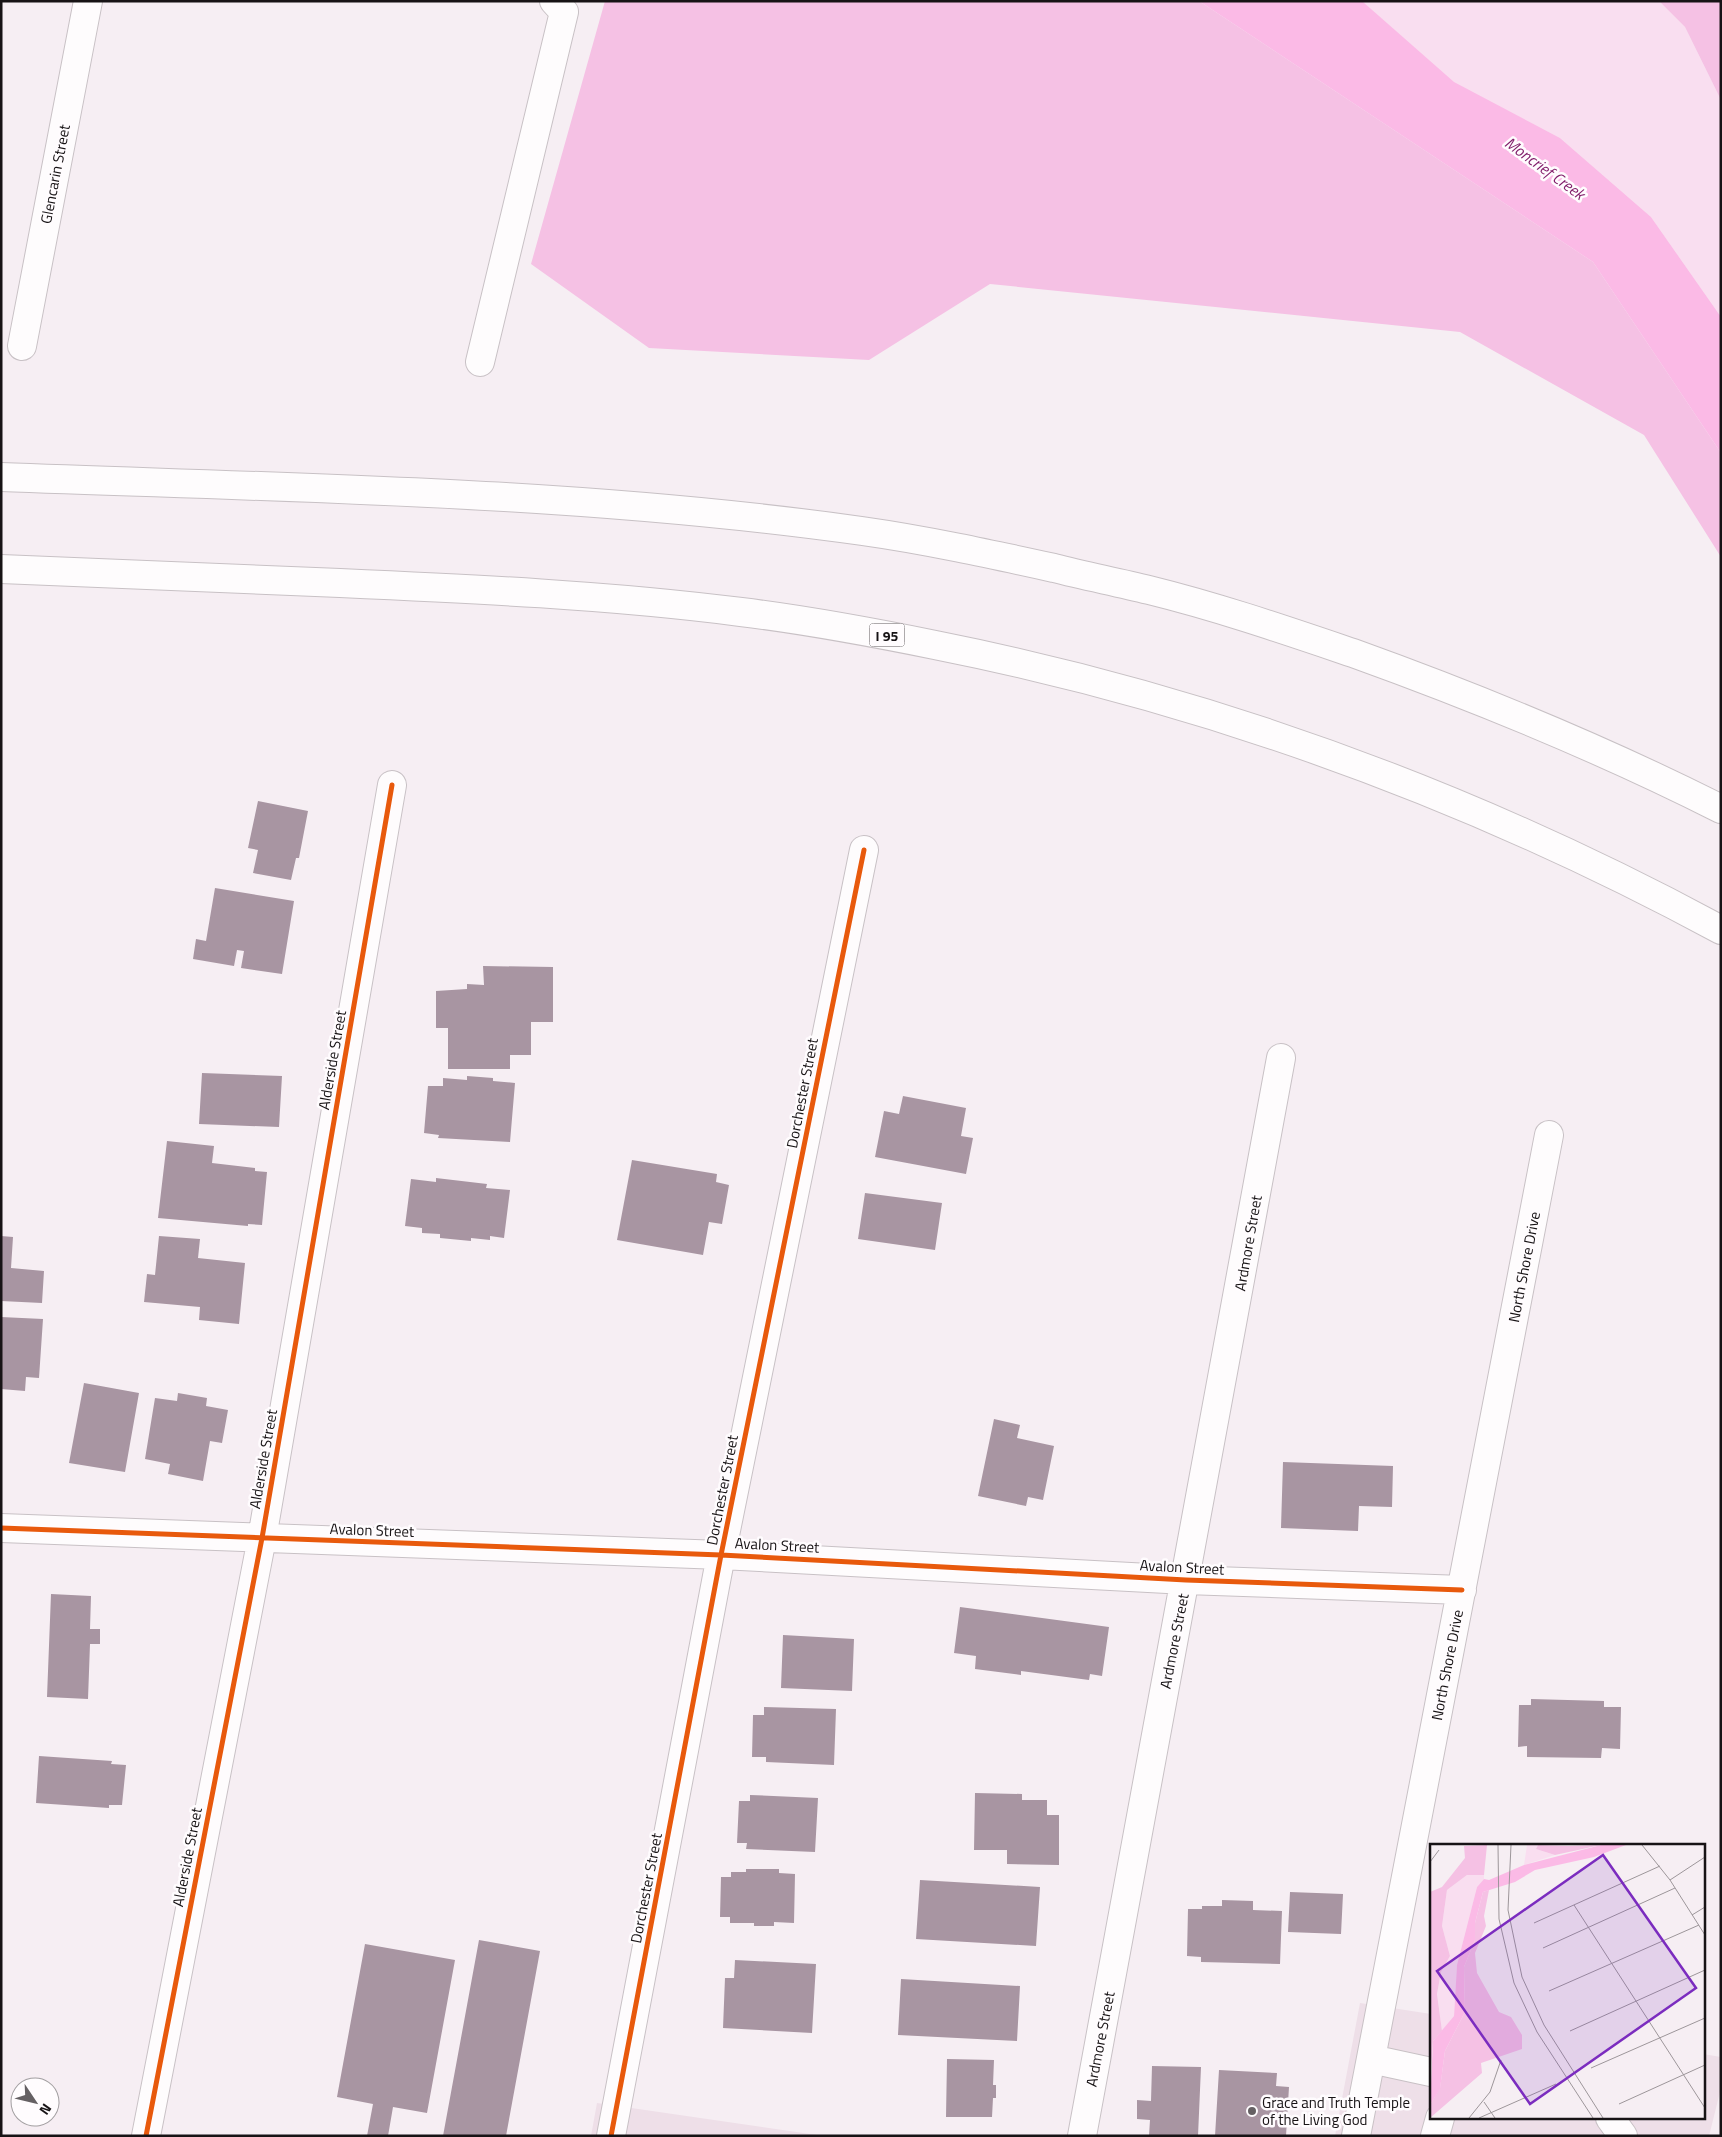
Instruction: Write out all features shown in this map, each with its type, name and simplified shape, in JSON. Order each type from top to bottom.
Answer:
[{"type":"main road","name":"Glencarin Street","points":[[22,346],[88,1]]},
{"type":"main road","points":[[480,362],[559,7]]},
{"type":"main road","points":[[1,476],[586,501],[731,515],[866,532],[1003,557],[1149,590],[1275,626],[1404,672],[1541,725],[1721,809]]},
{"type":"main road","name":"I 95","points":[[1,569],[450,588],[602,598],[743,612],[883,634],[1023,662],[1158,698],[1293,741],[1426,790],[1558,848],[1721,930]]},
{"type":"main road","name":"Alderside Street","points":[[146,2136],[262,1538],[392,785]]},
{"type":"main road","name":"Dorchester Street","points":[[611,2136],[721,1555],[864,850]]},
{"type":"main road","name":"Ardmore Street","points":[[1082,2136],[1282,1058]]},
{"type":"main road","name":"North Shore Drive","points":[[1356,2136],[1549,1135]]},
{"type":"main road","name":"Avalon Street","points":[[1,1528],[721,1555],[1186,1580],[1462,1590]]},
{"type":"main road","points":[[1371,2059],[1430,2072]]},
{"type":"main road","points":[[1435,2136],[1439,2120]]},
{"type":"main road","points":[[1611,2120],[1623,2136]]},
{"type":"shaded area","points":[[605,1],[1199,1],[1593,262],[1721,453],[1721,557],[1644,435],[1460,332],[990,284],[869,360],[649,348],[531,264]]},
{"type":"shaded area","points":[[1362,1],[1659,1],[1685,27],[1721,100],[1721,317],[1651,217],[1560,138],[1454,83]]},
{"type":"shaded area","points":[[1659,1],[1721,1],[1721,100],[1685,27]]},
{"type":"shaded area","points":[[1360,2003],[1430,2014],[1430,2120],[1704,2120],[1704,2054],[1721,2057],[1721,2088],[1709,2136],[1335,2136]]},
{"type":"shaded area","points":[[597,2103],[824,2136],[591,2136]]},
{"type":"water","name":"Moncrief Creek","points":[[1199,1],[1362,1],[1454,82],[1560,138],[1651,217],[1721,317],[1721,453],[1593,262]]},
{"type":"building","points":[[258,801],[308,811],[299,858],[296,858],[291,880],[253,873],[258,850],[248,848]]},
{"type":"building","points":[[215,888],[294,901],[282,974],[241,968],[244,951],[237,950],[234,966],[193,959],[196,939],[206,941]]},
{"type":"building","points":[[483,966],[553,967],[553,1022],[531,1022],[531,1055],[510,1055],[510,1069],[448,1069],[448,1028],[436,1028],[436,991],[467,989],[467,984],[484,985]]},
{"type":"building","points":[[202,1073],[282,1076],[279,1127],[199,1124]]},
{"type":"building","points":[[467,1076],[493,1078],[493,1081],[515,1083],[510,1142],[438,1138],[439,1135],[424,1133],[428,1086],[443,1086],[443,1078],[467,1080]]},
{"type":"building","points":[[903,1096],[966,1108],[961,1136],[973,1138],[966,1174],[875,1157],[884,1111],[899,1114]]},
{"type":"building","points":[[167,1141],[214,1146],[212,1163],[255,1168],[255,1171],[267,1172],[262,1225],[248,1224],[248,1226],[158,1218]]},
{"type":"building","points":[[632,1160],[717,1174],[716,1182],[729,1185],[722,1224],[709,1222],[703,1255],[617,1240]]},
{"type":"building","points":[[436,1178],[487,1184],[486,1188],[510,1190],[504,1238],[490,1236],[490,1240],[471,1238],[471,1241],[440,1238],[440,1234],[422,1233],[422,1228],[405,1226],[411,1179],[436,1182]]},
{"type":"building","points":[[865,1193],[942,1203],[935,1250],[858,1239]]},
{"type":"building","points":[[1,1236],[13,1237],[11,1268],[44,1271],[42,1303],[1,1301]]},
{"type":"building","points":[[159,1236],[200,1239],[198,1258],[245,1263],[239,1324],[199,1320],[200,1307],[144,1302],[147,1274],[155,1275]]},
{"type":"building","points":[[1,1317],[43,1319],[39,1378],[26,1377],[25,1391],[1,1389]]},
{"type":"building","points":[[84,1383],[139,1393],[125,1472],[69,1463]]},
{"type":"building","points":[[178,1393],[207,1398],[206,1406],[228,1410],[222,1443],[210,1441],[203,1481],[168,1474],[170,1464],[145,1459],[155,1398],[177,1401]]},
{"type":"building","points":[[994,1419],[1020,1425],[1017,1438],[1054,1446],[1043,1500],[1028,1497],[1026,1506],[978,1496]]},
{"type":"building","points":[[1283,1462],[1393,1466],[1392,1507],[1359,1506],[1358,1531],[1281,1528]]},
{"type":"building","points":[[51,1594],[91,1596],[90,1629],[100,1629],[100,1644],[90,1644],[88,1699],[47,1697]]},
{"type":"building","points":[[960,1607],[1109,1627],[1102,1676],[1090,1674],[1089,1680],[1021,1671],[1021,1675],[975,1669],[976,1656],[954,1653]]},
{"type":"building","points":[[783,1635],[854,1639],[852,1691],[781,1688]]},
{"type":"building","points":[[1531,1699],[1604,1701],[1604,1707],[1621,1707],[1620,1749],[1602,1748],[1601,1758],[1527,1757],[1527,1746],[1518,1747],[1519,1705],[1531,1705]]},
{"type":"building","points":[[764,1707],[836,1709],[834,1765],[766,1762],[766,1757],[752,1757],[753,1715],[764,1715]]},
{"type":"building","points":[[39,1756],[112,1761],[111,1764],[126,1765],[122,1805],[109,1805],[109,1808],[36,1803]]},
{"type":"building","points":[[975,1793],[1022,1794],[1022,1800],[1047,1800],[1047,1815],[1059,1815],[1059,1865],[1007,1864],[1007,1850],[974,1850]]},
{"type":"building","points":[[750,1795],[818,1798],[815,1852],[746,1849],[747,1843],[737,1843],[739,1801],[750,1801]]},
{"type":"building","points":[[746,1869],[779,1869],[779,1873],[795,1874],[794,1923],[774,1922],[774,1926],[754,1926],[754,1923],[730,1923],[730,1917],[720,1917],[721,1877],[731,1877],[731,1872],[746,1872]]},
{"type":"building","points":[[920,1880],[1040,1887],[1036,1946],[916,1939]]},
{"type":"building","points":[[1290,1892],[1343,1894],[1341,1934],[1288,1932]]},
{"type":"building","points":[[1222,1900],[1253,1901],[1253,1910],[1282,1911],[1280,1964],[1201,1962],[1201,1957],[1187,1956],[1188,1909],[1202,1909],[1202,1906],[1222,1906]]},
{"type":"building","points":[[479,1940],[540,1951],[506,2136],[443,2136]]},
{"type":"building","points":[[365,1944],[455,1960],[427,2113],[393,2107],[388,2136],[367,2136],[373,2104],[337,2097]]},
{"type":"building","points":[[735,1960],[816,1964],[812,2033],[723,2028],[725,1978],[734,1978]]},
{"type":"building","points":[[901,1979],[1020,1986],[1017,2041],[898,2035]]},
{"type":"building","points":[[947,2059],[994,2060],[993,2085],[996,2085],[996,2098],[993,2098],[992,2117],[946,2117]]},
{"type":"building","points":[[1152,2066],[1201,2067],[1198,2136],[1149,2136],[1150,2120],[1137,2119],[1137,2100],[1151,2101]]},
{"type":"building","name":"Grace and Truth Temple of the Living God","points":[[1219,2070],[1277,2073],[1276,2086],[1289,2087],[1286,2136],[1215,2136]]},
{"type":"cycle path","points":[[146,2136],[262,1538],[392,785]]},
{"type":"cycle path","points":[[611,2136],[721,1555],[864,850]]},
{"type":"cycle path","points":[[1,1528],[721,1555],[1186,1580],[1462,1590]]},
{"type":"place","name":"Grace and Truth Temple of the Living God","points":[[1252,2111]]}]
